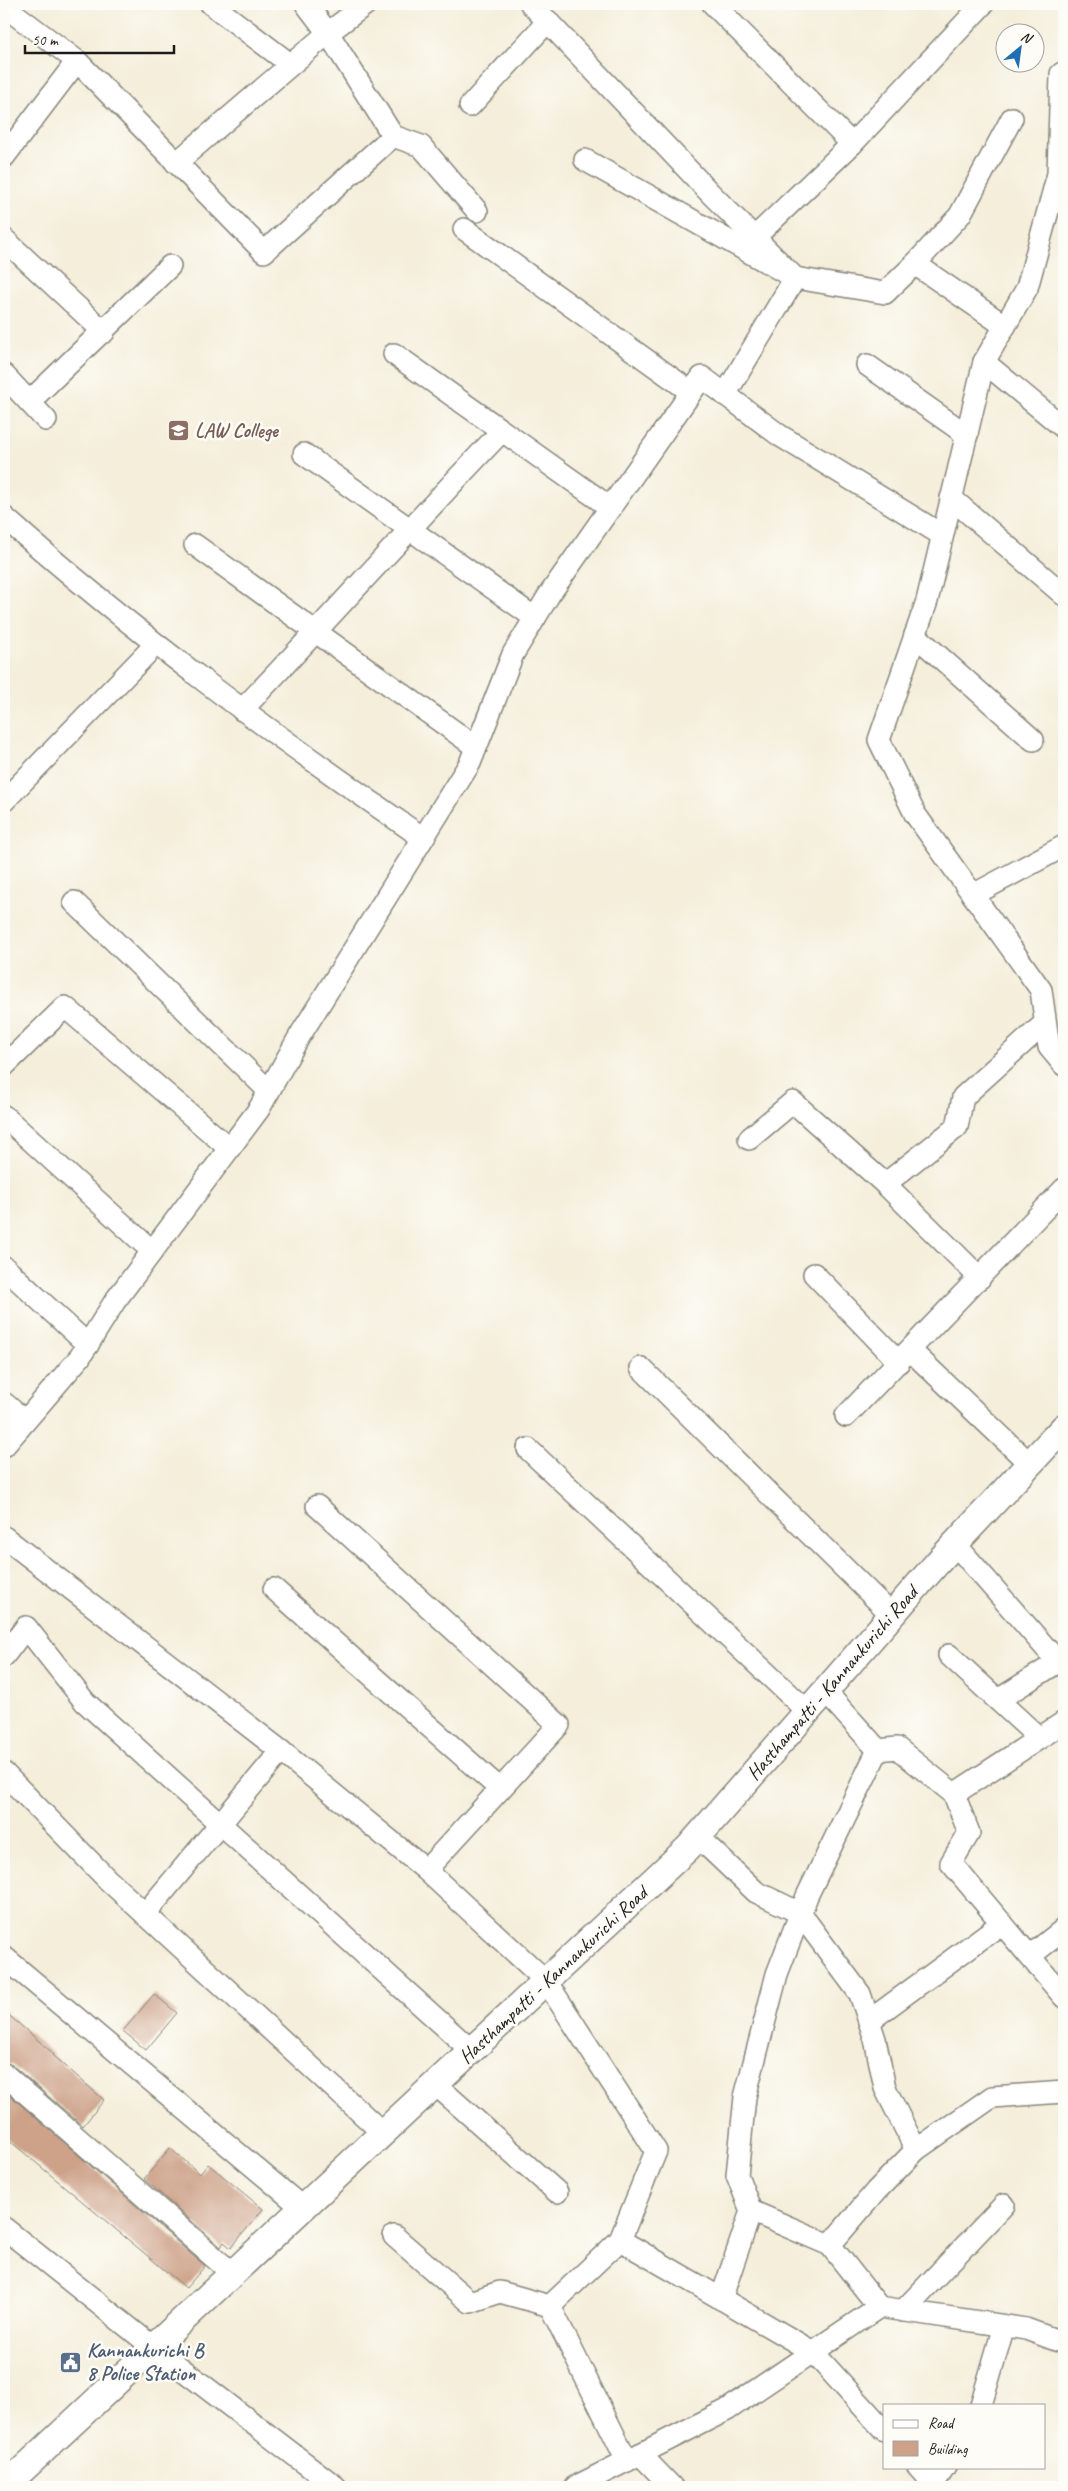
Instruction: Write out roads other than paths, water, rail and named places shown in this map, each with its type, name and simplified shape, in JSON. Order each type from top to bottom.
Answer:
[{"type":"main road","name":"Hasthampatti - Kannankurichi Road","points":[[4,2487],[304,2209],[698,1837],[955,1544],[1064,1427]]},
{"type":"street","points":[[212,4],[290,64]]},
{"type":"street","points":[[306,4],[328,34],[393,136],[422,146],[477,211]]},
{"type":"street","points":[[176,163],[290,64],[366,4]]},
{"type":"street","points":[[531,4],[711,194],[795,278]]},
{"type":"street","points":[[713,4],[852,144]]},
{"type":"street","points":[[755,237],[852,144],[982,4]]},
{"type":"street","points":[[4,6],[77,61],[264,252],[393,136]]},
{"type":"street","points":[[470,106],[548,21]]},
{"type":"street","points":[[4,157],[77,61]]},
{"type":"street","points":[[1064,72],[1061,74],[1058,174],[1060,185],[1027,288],[984,362],[927,601],[879,740],[915,814],[1041,990],[1049,1047],[1064,1065]]},
{"type":"street","points":[[585,160],[795,278],[885,293],[915,264],[960,215],[1012,118]]},
{"type":"street","points":[[464,229],[691,392]]},
{"type":"street","points":[[4,239],[104,332]]},
{"type":"street","points":[[915,264],[1005,326]]},
{"type":"street","points":[[29,402],[104,332],[170,266]]},
{"type":"street","points":[[726,395],[795,278]]},
{"type":"street","points":[[394,354],[611,508]]},
{"type":"street","points":[[984,362],[1064,428]]},
{"type":"street","points":[[867,365],[966,435]]},
{"type":"street","points":[[4,375],[46,420]]},
{"type":"street","points":[[4,1446],[80,1357],[115,1301],[259,1109],[299,1037],[470,762],[513,654],[702,376],[779,435],[942,535]]},
{"type":"street","points":[[242,710],[317,632],[409,528],[502,431]]},
{"type":"street","points":[[304,454],[536,618]]},
{"type":"street","points":[[951,498],[1064,595]]},
{"type":"street","points":[[4,517],[78,583],[155,645],[242,710],[423,838]]},
{"type":"street","points":[[195,545],[476,747]]},
{"type":"street","points":[[915,635],[1033,740]]},
{"type":"street","points":[[4,802],[155,645]]},
{"type":"street","points":[[973,895],[1064,846]]},
{"type":"street","points":[[74,902],[269,1090]]},
{"type":"street","points":[[4,1066],[66,1006],[229,1148]]},
{"type":"street","points":[[885,1184],[957,1127],[963,1097],[1045,1023]]},
{"type":"street","points":[[749,1139],[793,1102],[885,1184],[980,1278]]},
{"type":"street","points":[[4,1116],[152,1251]]},
{"type":"street","points":[[846,1416],[1064,1189]]},
{"type":"street","points":[[4,1267],[88,1345]]},
{"type":"street","points":[[814,1274],[904,1356],[1030,1464]]},
{"type":"street","points":[[641,1368],[892,1615]]},
{"type":"street","points":[[4,1403],[25,1421]]},
{"type":"street","points":[[528,1449],[807,1711]]},
{"type":"street","points":[[317,1506],[559,1725],[426,1870]]},
{"type":"street","points":[[4,1537],[281,1751],[426,1870],[546,1981],[656,2151],[620,2240],[550,2306]]},
{"type":"street","points":[[955,1544],[1058,1662],[998,1700]]},
{"type":"street","points":[[274,1589],[500,1789]]},
{"type":"street","points":[[4,1656],[26,1627],[85,1702],[472,2051]]},
{"type":"street","points":[[949,1655],[1039,1738]]},
{"type":"street","points":[[825,1691],[878,1750]]},
{"type":"street","points":[[954,1794],[1064,1722]]},
{"type":"street","points":[[878,1750],[897,1748],[954,1794],[969,1833],[952,1863],[1064,1997]]},
{"type":"street","points":[[721,2299],[751,2211],[737,2175],[745,2097],[777,1974],[800,1913],[878,1750]]},
{"type":"street","points":[[145,1914],[281,1751]]},
{"type":"street","points":[[4,1773],[108,1880],[384,2134]]},
{"type":"street","points":[[698,1837],[756,1892],[800,1913],[860,1994],[869,2021],[885,2088],[916,2150]]},
{"type":"street","points":[[869,2021],[1002,1922]]},
{"type":"street","points":[[1030,1956],[1064,1929]]},
{"type":"street","points":[[4,1957],[304,2209]]},
{"type":"street","points":[[4,2074],[233,2274]]},
{"type":"street","points":[[436,2085],[557,2192]]},
{"type":"street","points":[[830,2245],[876,2191],[916,2150],[992,2097],[1064,2092]]},
{"type":"street","points":[[903,2311],[1004,2205]]},
{"type":"street","points":[[751,2211],[830,2245],[879,2307],[1026,2329],[1064,2343]]},
{"type":"street","points":[[4,2228],[153,2347],[336,2487]]},
{"type":"street","points":[[394,2236],[470,2302],[500,2292],[550,2306],[634,2458],[672,2487]]},
{"type":"street","points":[[620,2240],[813,2352],[883,2429]]},
{"type":"street","points":[[575,2487],[727,2410],[879,2307]]},
{"type":"street","points":[[981,2404],[1004,2326]]},
{"type":"street","points":[[919,2468],[933,2484],[944,2468]]},
{"type":"place","name":"LAW College","points":[[179,430]]},
{"type":"place","name":"Kannankurichi B 8 Police Station","points":[[71,2362]]}]
